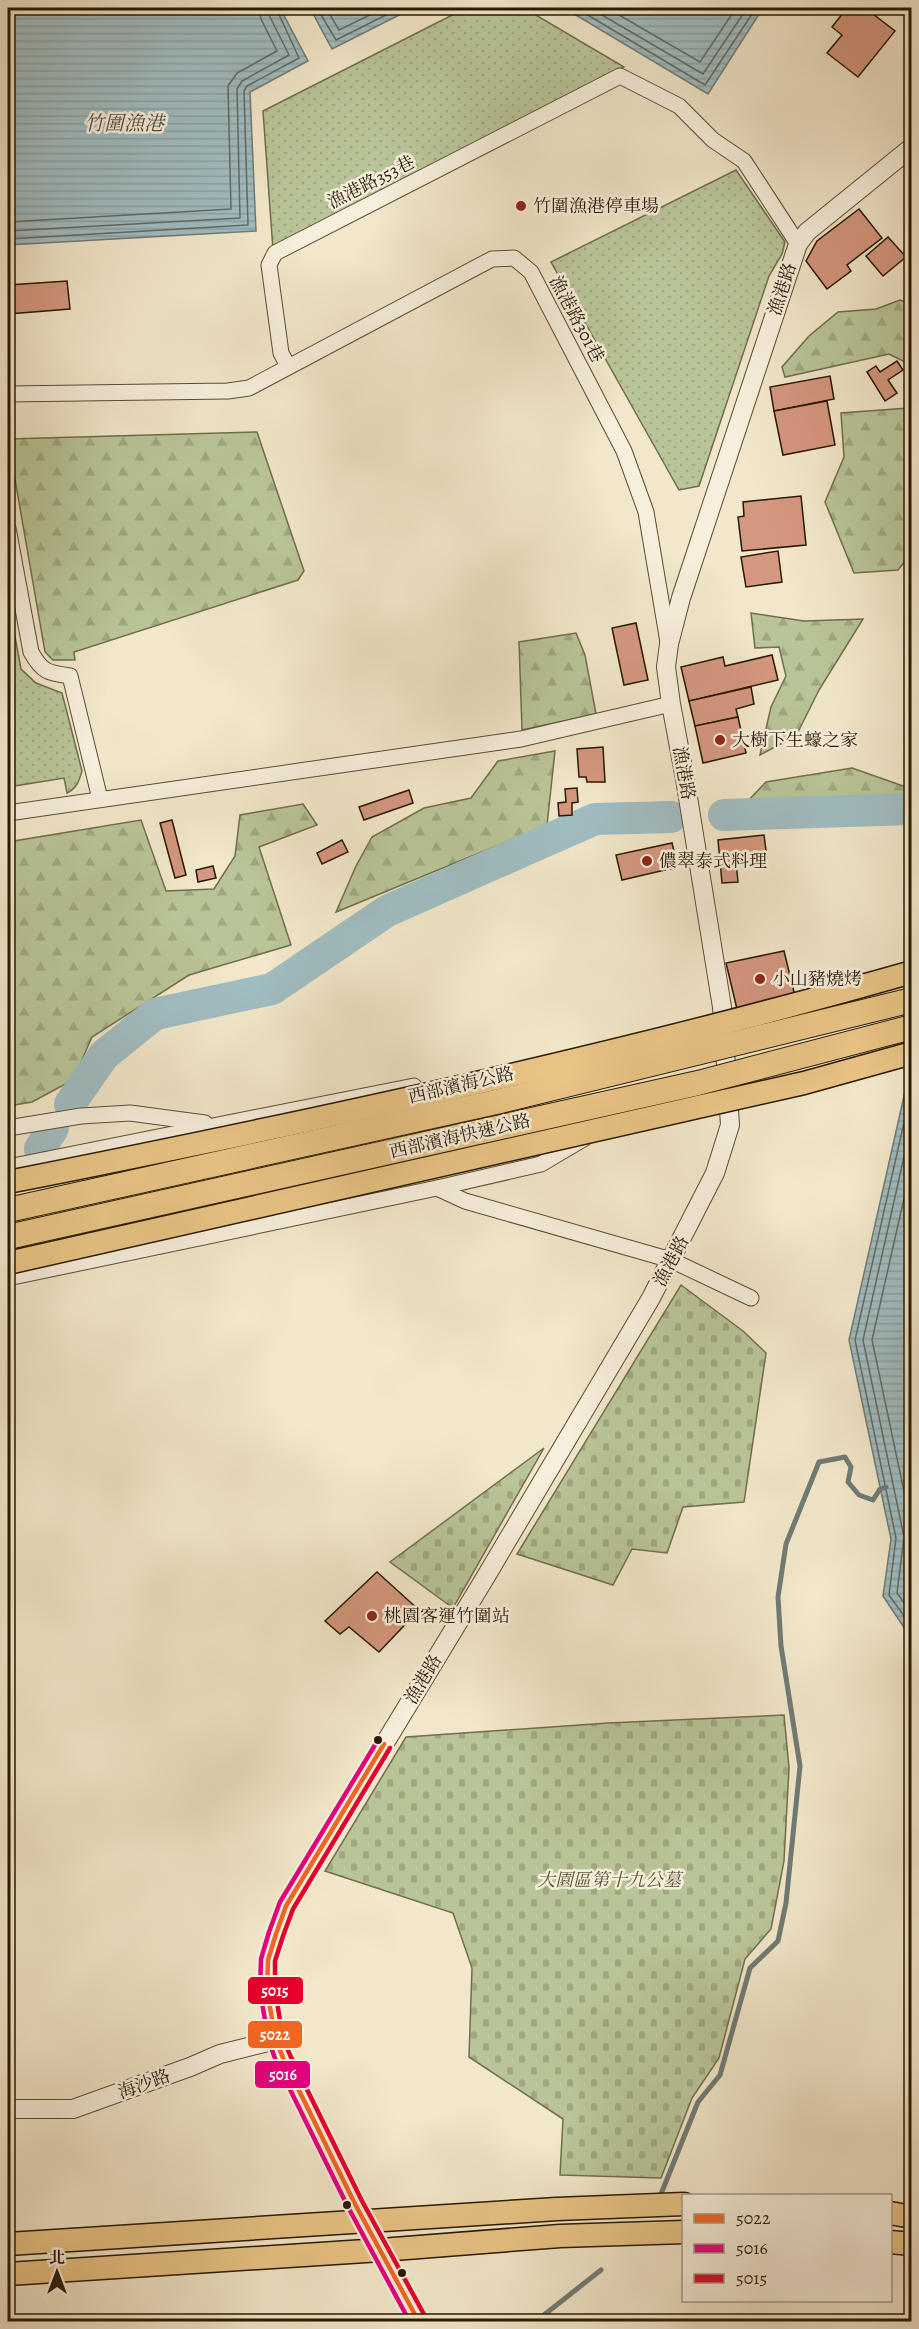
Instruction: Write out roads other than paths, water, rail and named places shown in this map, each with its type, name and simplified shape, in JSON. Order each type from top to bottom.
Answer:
[{"type":"highway","name":"西部濱海快速公路","points":[[8,1210],[496,1102],[912,1000]]},
{"type":"highway","name":"西部濱海快速公路","points":[[8,1237],[686,1086],[912,1027]]},
{"type":"main road","name":"西部濱海公路","points":[[8,1182],[205,1143],[573,1060],[786,1008],[912,972]]},
{"type":"main road","points":[[8,1263],[793,1086],[912,1053]]},
{"type":"main road","points":[[8,2244],[557,2209],[682,2204]]},
{"type":"main road","points":[[892,2214],[912,2217]]},
{"type":"main road","points":[[8,2274],[560,2236],[682,2232]]},
{"type":"main road","points":[[892,2242],[912,2244]]},
{"type":"street","name":"漁港路353巷","points":[[288,366],[281,353],[269,265],[275,253],[620,76],[679,106],[713,140],[744,161],[798,244]]},
{"type":"street","name":"漁港路","points":[[419,2322],[297,2087],[276,2040],[267,1991],[268,1960],[286,1906],[491,1568],[671,1260],[715,1173],[730,1125],[722,1007],[671,704],[666,667],[669,644],[681,598],[798,244],[807,232],[912,147]]},
{"type":"street","name":"漁港路301巷","points":[[288,366],[492,259],[514,258],[531,272],[624,451],[646,512],[669,644]]},
{"type":"street","points":[[8,394],[228,391],[249,388],[288,366]]},
{"type":"street","points":[[8,528],[31,652],[39,667],[52,674],[70,676],[100,799]]},
{"type":"street","points":[[8,813],[521,739],[671,704]]},
{"type":"street","points":[[8,1167],[483,1072],[611,1069],[724,1041]]},
{"type":"street","points":[[8,1278],[541,1164],[625,1114],[728,1088]]},
{"type":"street","points":[[8,1128],[81,1116],[130,1113],[217,1125]]},
{"type":"street","points":[[437,1188],[465,1202],[671,1260],[751,1298]]},
{"type":"street","name":"海沙路","points":[[8,2109],[73,2109],[220,2054],[276,2040]]},
{"type":"water","name":"竹圍漁港","points":[[8,8],[280,8],[308,61],[250,92],[256,231],[8,245]]},
{"type":"water","points":[[310,8],[413,8],[332,49]]},
{"type":"water","points":[[564,8],[763,8],[708,94]]},
{"type":"water","points":[[911,1065],[911,1638],[883,1596],[891,1539],[849,1340]]},
{"type":"waterway","points":[[724,815],[912,809]]},
{"type":"waterway","points":[[70,1104],[104,1055],[155,1014],[272,989],[387,911],[595,819],[671,817]]},
{"type":"waterway","points":[[40,1149],[53,1128]]},
{"type":"waterway","points":[[659,2199],[698,2102],[720,2075],[750,1968],[778,1941],[786,1903],[800,1766],[781,1646],[778,1597],[786,1544],[819,1462],[845,1457],[851,1467],[848,1482],[859,1495],[873,1500],[880,1489],[886,1487]]},
{"type":"waterway","points":[[535,2322],[601,2270]]},
{"type":"place","name":"竹圍漁港停車場","points":[[521,206]]},
{"type":"place","name":"大樹下生蠔之家","points":[[720,740]]},
{"type":"place","name":"儂翠泰式料理","points":[[647,861]]},
{"type":"place","name":"小山豬燒烤","points":[[760,979]]},
{"type":"place","name":"桃園客運竹圍站","points":[[372,1616]]},
{"type":"park label","name":"大園區第十九公墓","points":[[609,1880]]}]
